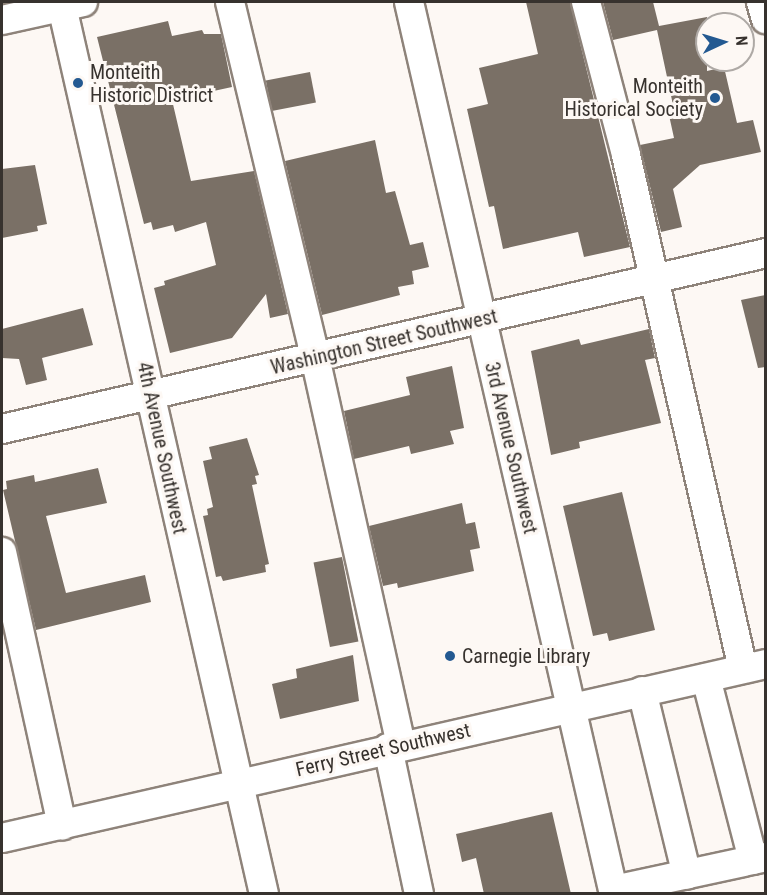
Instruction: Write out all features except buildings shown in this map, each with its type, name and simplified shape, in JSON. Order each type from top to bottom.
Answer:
[{"type":"street","points":[[230,2],[315,357],[395,747],[419,894]]},
{"type":"street","name":"3rd Avenue Southwest","points":[[409,2],[614,892]]},
{"type":"street","points":[[586,2],[754,666]]},
{"type":"street","points":[[762,2],[765,19]]},
{"type":"street","points":[[2,20],[69,3]]},
{"type":"street","name":"4th Avenue Southwest","points":[[69,3],[149,396],[264,894]]},
{"type":"street","name":"Washington Street Southwest","points":[[2,429],[482,321],[765,253]]},
{"type":"street","points":[[2,552],[62,825]]},
{"type":"street","name":"Ferry Street Southwest","points":[[2,838],[754,666]]},
{"type":"street","points":[[614,892],[759,858],[706,678]]},
{"type":"street","points":[[642,691],[687,875]]},
{"type":"place","name":"Monteith Historic District","points":[[78,83]]},
{"type":"place","name":"Monteith Historical Society","points":[[715,98]]},
{"type":"place","name":"Carnegie Library","points":[[450,656]]}]
